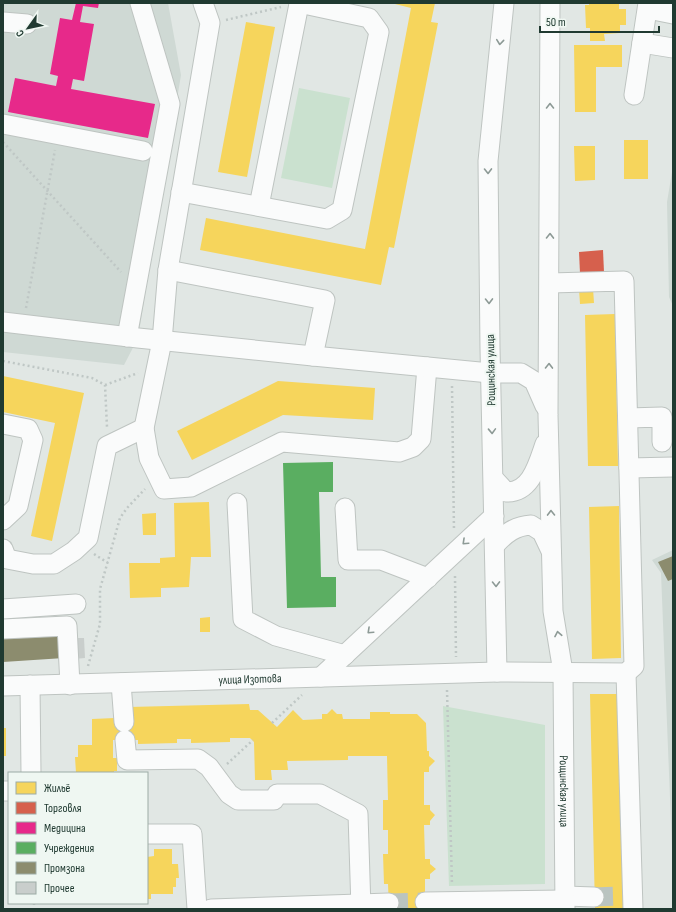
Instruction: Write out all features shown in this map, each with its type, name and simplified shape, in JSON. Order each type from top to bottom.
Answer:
[{"type":"street","points":[[127,337],[170,104],[140,3]]},
{"type":"street","points":[[203,3],[210,23],[168,270],[162,341],[144,428],[149,458],[164,488],[191,487],[282,442],[399,452],[413,447],[421,439],[427,367]]},
{"type":"street","points":[[181,192],[328,219],[342,210],[379,32],[369,18],[299,3],[259,206]]},
{"type":"street","name":"Рощинская улица","points":[[497,672],[494,479],[490,373],[488,161],[504,3]]},
{"type":"street","name":"Рощинская улица","points":[[550,3],[549,424],[553,611],[564,672],[565,901]]},
{"type":"street","points":[[634,95],[648,6],[673,14]]},
{"type":"street","points":[[3,22],[27,24]]},
{"type":"street","points":[[642,43],[673,48]]},
{"type":"street","points":[[3,124],[143,151]]},
{"type":"street","points":[[168,270],[325,300],[314,356]]},
{"type":"street","points":[[497,672],[626,673],[634,666],[624,281],[550,283]]},
{"type":"street","points":[[3,322],[162,341],[314,356],[490,373],[521,373],[534,381],[549,424],[538,464],[524,488],[514,492],[506,492],[494,479]]},
{"type":"street","points":[[628,418],[662,417],[662,442]]},
{"type":"street","points":[[3,424],[28,429],[33,440],[18,506],[3,520]]},
{"type":"street","points":[[3,549],[7,559],[33,564],[54,564],[74,551],[88,538],[107,446],[144,428]]},
{"type":"street","points":[[629,468],[673,467]]},
{"type":"street","points":[[237,503],[243,619],[276,636],[345,655]]},
{"type":"street","points":[[345,508],[348,560],[381,560],[428,578]]},
{"type":"street","points":[[321,677],[494,516]]},
{"type":"street","points":[[495,545],[513,528],[531,525],[542,532],[552,552]]},
{"type":"street","points":[[3,609],[76,604]]},
{"type":"street","points":[[3,629],[68,626],[77,685]]},
{"type":"street","name":"улица Изотова","points":[[3,686],[497,672]]},
{"type":"street","points":[[626,673],[630,900]]},
{"type":"street","points":[[121,683],[127,760],[198,759],[209,767],[229,794],[238,800],[320,794],[358,814],[361,906]]},
{"type":"street","points":[[30,685],[31,772]]},
{"type":"street","points":[[148,834],[192,834],[197,909]]},
{"type":"street","points":[[425,902],[565,901],[594,897]]},
{"type":"street","points":[[211,909],[361,906],[389,903]]},
{"type":"path","points":[[210,23],[299,3]]},
{"type":"path","points":[[23,324],[58,135]]},
{"type":"path","points":[[3,142],[121,272]]},
{"type":"path","points":[[3,362],[92,378],[105,386]]},
{"type":"path","points":[[105,386],[156,366]]},
{"type":"path","points":[[452,369],[454,553],[451,673],[452,902]]},
{"type":"path","points":[[105,386],[107,446]]},
{"type":"path","points":[[77,685],[100,624],[100,589],[120,518],[127,508],[158,476]]},
{"type":"path","points":[[92,553],[108,563]]},
{"type":"path","points":[[272,723],[321,677]]},
{"type":"path","points":[[215,775],[253,740]]},
{"type":"shaded area","points":[[3,3],[168,3],[181,75],[138,338],[124,365],[3,352]]},
{"type":"shaded area","points":[[673,166],[673,306],[669,297],[667,202]]},
{"type":"shaded area","points":[[673,550],[673,873],[661,573],[652,560]]},
{"type":"green space","points":[[299,88],[350,98],[332,188],[281,178]]},
{"type":"green space","points":[[443,706],[545,725],[545,884],[449,886]]},
{"type":"building: Жильё","points":[[391,3],[435,3],[431,22],[438,23],[394,248],[389,247],[381,285],[200,250],[206,218],[365,249],[411,8]]},
{"type":"building: Жильё","points":[[589,3],[619,3],[619,9],[626,9],[626,25],[620,25],[620,33],[604,34],[605,41],[590,41],[590,28],[586,28],[585,5],[589,5]]},
{"type":"building: Жильё","points":[[246,22],[275,27],[247,177],[218,172]]},
{"type":"building: Жильё","points":[[574,45],[622,45],[622,67],[596,67],[596,112],[575,112]]},
{"type":"building: Жильё","points":[[624,140],[648,140],[648,179],[624,179]]},
{"type":"building: Жильё","points":[[574,146],[595,146],[595,180],[575,181]]},
{"type":"building: Жильё","points":[[593,288],[594,303],[580,304],[579,289]]},
{"type":"building: Жильё","points":[[615,314],[618,466],[588,466],[585,315]]},
{"type":"building: Жильё","points":[[3,376],[84,393],[52,541],[31,536],[55,423],[3,412]]},
{"type":"building: Жильё","points":[[278,381],[375,388],[373,420],[283,415],[192,460],[177,431]]},
{"type":"building: Жильё","points":[[209,502],[211,557],[191,557],[189,587],[161,588],[161,597],[130,598],[129,563],[160,563],[160,558],[175,557],[174,503]]},
{"type":"building: Жильё","points":[[619,506],[621,658],[592,659],[589,507]]},
{"type":"building: Жильё","points":[[156,513],[156,535],[143,535],[142,514]]},
{"type":"building: Жильё","points":[[210,617],[210,632],[200,632],[200,618]]},
{"type":"building: Жильё","points":[[590,694],[620,694],[624,909],[595,909]]},
{"type":"building: Жильё","points":[[249,704],[250,710],[258,710],[277,727],[293,710],[303,720],[322,719],[322,714],[327,714],[332,709],[337,714],[342,714],[343,719],[370,719],[370,712],[417,714],[426,723],[427,751],[429,751],[429,756],[435,761],[429,767],[429,772],[424,772],[424,805],[430,805],[430,810],[435,815],[430,821],[430,825],[424,825],[425,859],[430,859],[430,864],[436,869],[430,874],[430,879],[425,879],[425,905],[420,909],[389,909],[388,884],[384,884],[383,854],[388,854],[388,830],[383,830],[383,800],[388,800],[387,756],[348,756],[348,760],[287,761],[288,770],[271,770],[272,780],[255,780],[254,742],[250,738],[230,738],[230,742],[191,743],[191,739],[177,739],[177,743],[138,744],[138,740],[113,740],[113,758],[117,758],[117,771],[76,772],[75,757],[78,757],[78,745],[92,745],[92,719],[115,718],[129,707]]},
{"type":"building: Жильё","points":[[3,728],[6,728],[6,756],[3,756]]},
{"type":"building: Жильё","points":[[154,849],[172,849],[172,864],[178,864],[179,878],[176,878],[176,887],[173,887],[173,894],[151,894],[151,899],[148,899],[148,857],[154,856]]},
{"type":"building: Торговля","points":[[603,250],[604,272],[580,273],[579,252]]},
{"type":"building: Медицина","points":[[76,3],[99,3],[98,8],[83,6],[80,22],[94,24],[84,81],[73,79],[71,89],[155,104],[148,138],[8,112],[15,78],[56,86],[58,76],[50,74],[60,18],[72,20]]},
{"type":"building: Учреждения","points":[[333,462],[333,492],[319,492],[321,577],[336,577],[336,607],[287,608],[283,463]]},
{"type":"building: Промзона","points":[[673,556],[673,579],[668,581],[658,562]]},
{"type":"building: Промзона","points":[[63,636],[64,658],[3,662],[3,639]]},
{"type":"building: Прочее","points":[[73,638],[84,638],[85,658],[74,659]]},
{"type":"tunnel","points":[[594,897],[624,896]]},
{"type":"tunnel","points":[[389,903],[425,902]]}]
